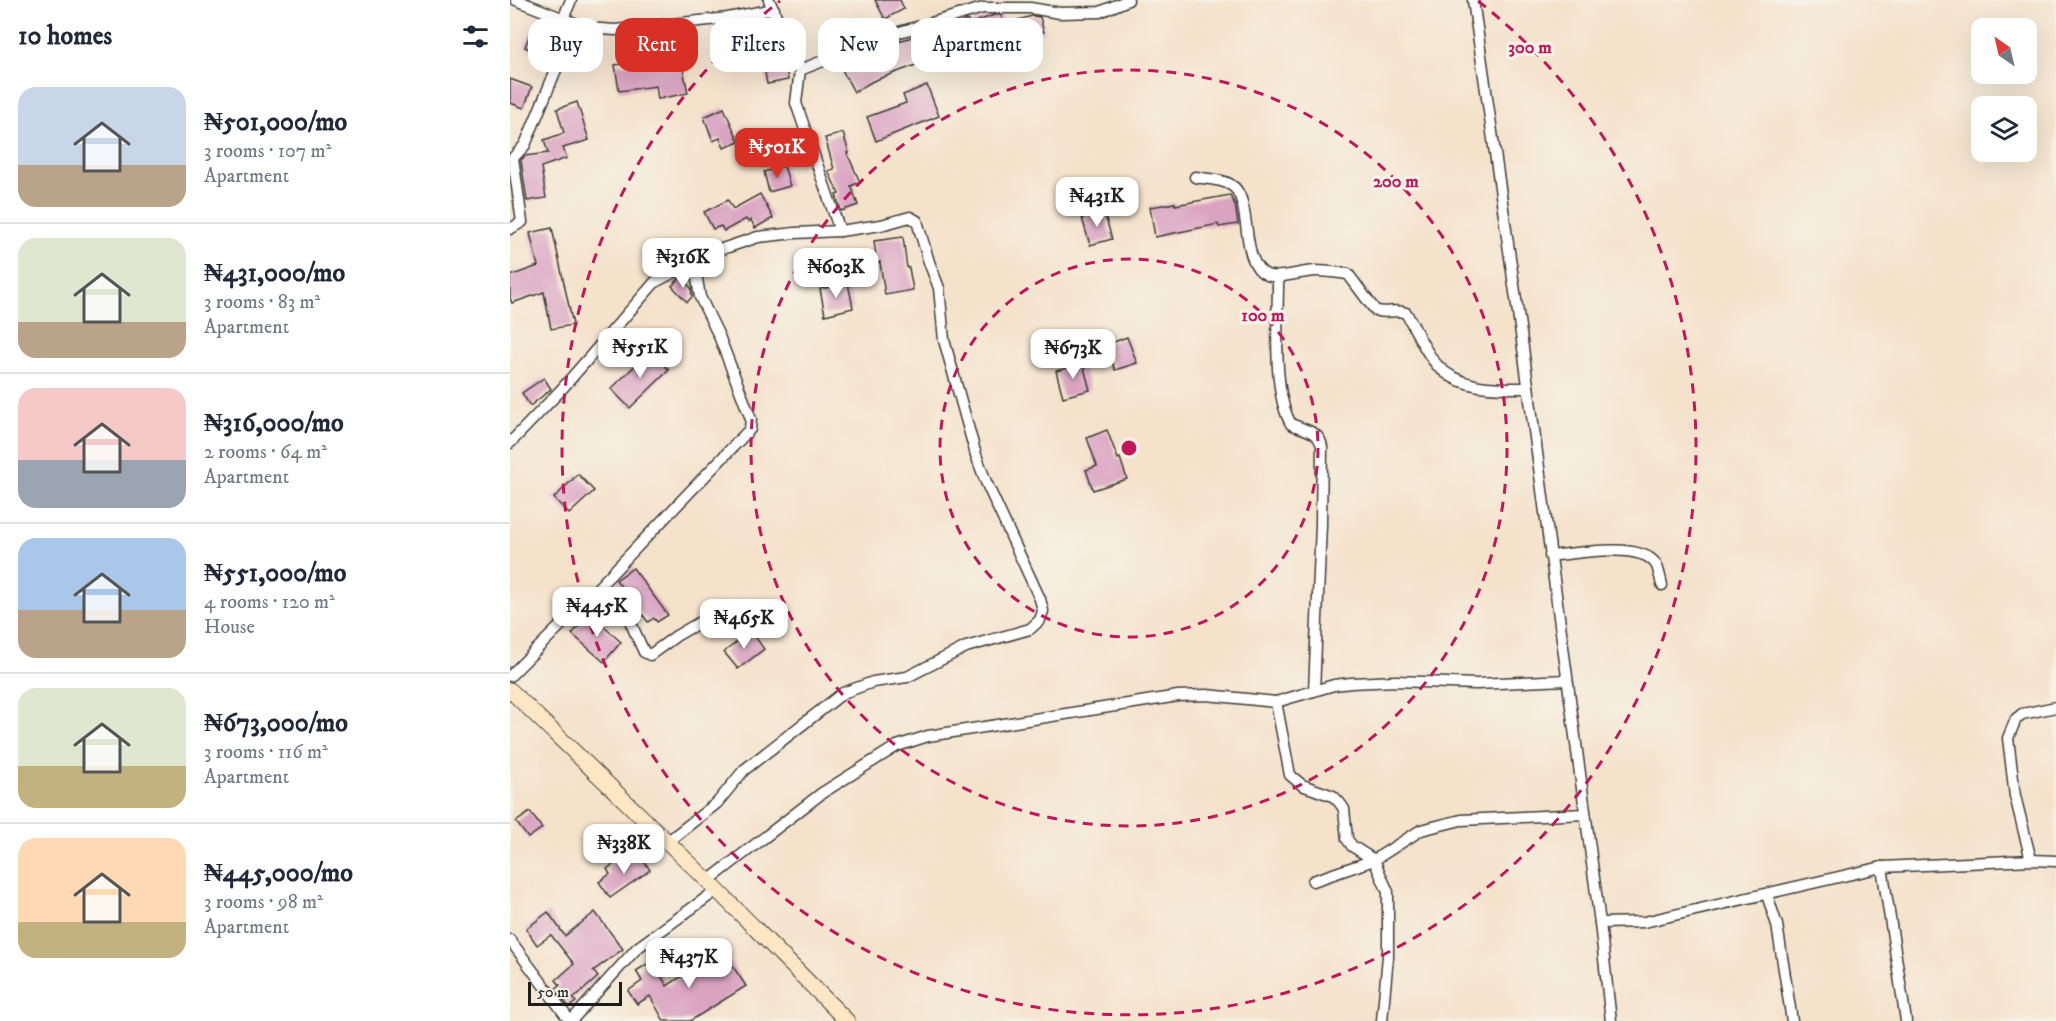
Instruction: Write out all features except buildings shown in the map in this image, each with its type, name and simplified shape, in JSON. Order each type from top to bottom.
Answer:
[{"type":"main road","points":[[510,690],[712,885],[847,1021]]},
{"type":"street","points":[[516,0],[561,18]]},
{"type":"street","points":[[563,18],[571,0]]},
{"type":"street","points":[[806,68],[889,35],[983,8],[1006,4],[1060,13],[1100,12],[1128,0]]},
{"type":"street","points":[[1473,0],[1528,388],[1600,923],[1611,1021]]},
{"type":"street","points":[[603,29],[615,30],[728,18],[771,5]]},
{"type":"street","points":[[510,229],[522,222],[513,158],[525,145],[555,72]]},
{"type":"street","points":[[800,72],[796,103],[840,231]]},
{"type":"street","points":[[1195,177],[1229,183],[1236,188],[1242,202],[1251,252],[1257,268],[1267,275],[1280,277],[1287,274],[1316,271],[1348,274],[1375,310],[1382,313],[1399,309],[1406,313],[1437,366],[1458,379],[1482,387],[1528,388]]},
{"type":"street","points":[[510,443],[561,391],[655,282],[694,261],[731,245],[758,237],[795,232],[840,231],[881,225],[910,217],[917,221],[939,288],[944,340],[976,455],[986,482],[1040,599],[1043,611],[1040,620],[1030,629],[966,647],[906,677],[873,682],[843,693],[744,770],[717,803],[668,842]]},
{"type":"street","points":[[510,676],[750,429],[752,419],[719,336],[700,297],[694,261]]},
{"type":"street","points":[[1280,277],[1278,283],[1279,376],[1285,410],[1291,424],[1317,435],[1322,447],[1314,691]]},
{"type":"street","points":[[1550,556],[1618,550],[1638,553],[1649,557],[1656,564],[1662,585]]},
{"type":"street","points":[[592,593],[623,611],[644,652],[650,655],[676,636],[726,607]]},
{"type":"street","points":[[510,940],[570,1021],[637,948],[822,793],[897,746],[928,736],[1178,696],[1207,695],[1276,702],[1351,682],[1476,684],[1567,680]]},
{"type":"street","points":[[1276,702],[1290,775],[1302,785],[1334,795],[1344,809],[1347,839],[1352,846],[1374,860],[1390,898],[1383,1021]]},
{"type":"street","points":[[2031,860],[2015,796],[2008,738],[2016,719],[2022,714],[2056,707]]},
{"type":"street","points":[[1313,881],[1374,860],[1421,830],[1461,820],[1585,814]]},
{"type":"street","points":[[1600,923],[1644,922],[1882,867],[2031,860],[2056,861]]},
{"type":"street","points":[[1882,867],[1906,1021]]},
{"type":"street","points":[[1767,895],[1777,926],[1792,1021]]}]
